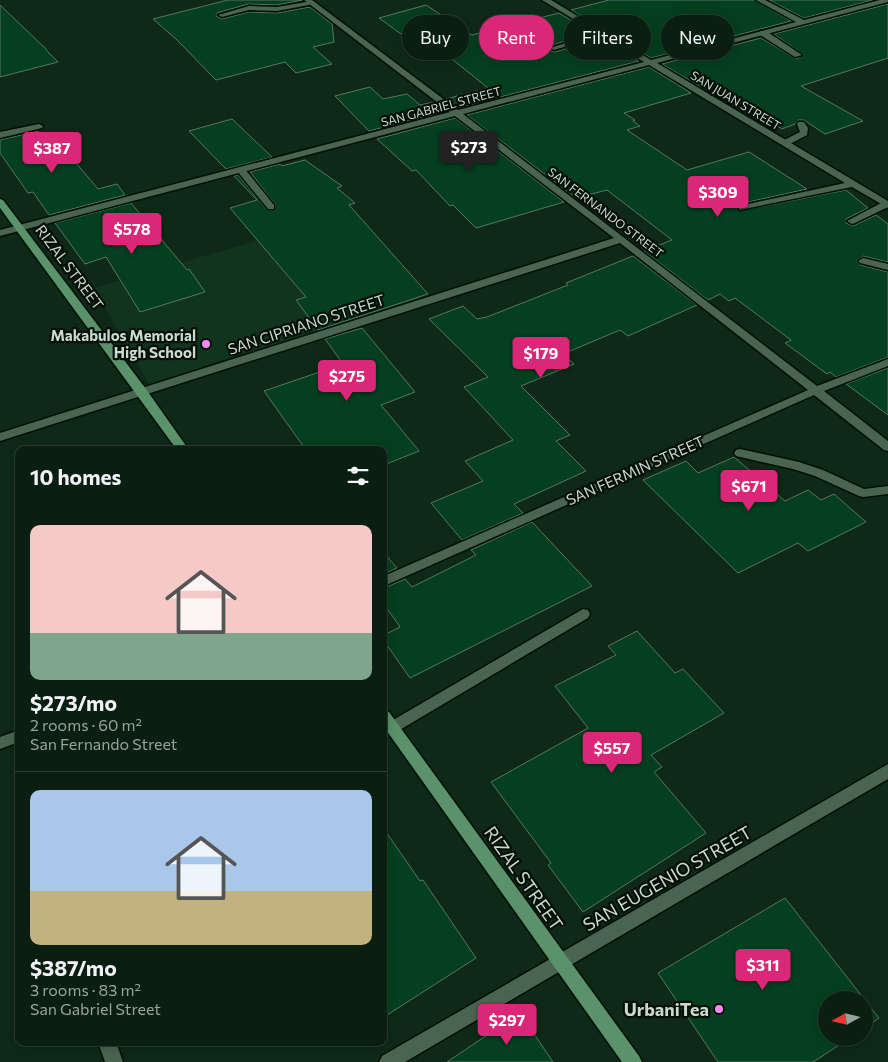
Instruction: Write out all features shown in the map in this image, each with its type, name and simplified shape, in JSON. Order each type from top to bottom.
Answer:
[{"type":"main road","name":"RIZAL STREET","points":[[0,202],[180,446]]},
{"type":"main road","name":"RIZAL STREET","points":[[388,722],[633,1062]]},
{"type":"street","name":"SAN JUAN STREET","points":[[546,0],[571,15]]},
{"type":"street","points":[[760,0],[802,22]]},
{"type":"street","name":"SAN GABRIEL STREET","points":[[0,233],[888,0]]},
{"type":"street","points":[[222,15],[257,7],[277,9],[310,2]]},
{"type":"street","name":"SAN FERNANDO STREET","points":[[310,2],[621,238],[888,447]]},
{"type":"street","points":[[763,33],[798,55]]},
{"type":"street","points":[[554,48],[564,45]]},
{"type":"street","name":"SAN JUAN STREET","points":[[648,60],[887,205]]},
{"type":"street","points":[[785,143],[804,133],[804,128],[801,124]]},
{"type":"street","points":[[0,135],[39,126]]},
{"type":"street","points":[[241,170],[271,207]]},
{"type":"street","points":[[742,208],[853,184]]},
{"type":"street","points":[[852,221],[887,205]]},
{"type":"street","name":"SAN CIPRIANO STREET","points":[[0,437],[621,238]]},
{"type":"street","points":[[863,261],[888,267]]},
{"type":"street","name":"SAN FERMIN STREET","points":[[387,580],[817,390],[888,362]]},
{"type":"street","points":[[740,453],[819,472],[863,493],[888,490]]},
{"type":"street","points":[[388,722],[583,614]]},
{"type":"street","points":[[0,744],[15,738]]},
{"type":"street","name":"SAN EUGENIO STREET","points":[[388,1062],[888,771]]},
{"type":"street","points":[[109,1046],[114,1062]]},
{"type":"shaded area","name":"Makabulos Memorial High School","points":[[346,215],[422,300],[151,388],[94,288]]},
{"type":"building","points":[[228,0],[302,0],[277,5],[248,4],[217,13],[216,16],[222,19],[249,12],[277,13],[310,7],[332,24],[334,42],[313,47],[332,64],[296,73],[285,62],[216,80],[176,39],[153,19]]},
{"type":"building","points":[[609,0],[754,0],[791,21],[734,36],[734,15],[661,15],[661,55],[651,58],[651,15],[579,15],[571,10]]},
{"type":"building","points":[[769,0],[873,0],[804,18]]},
{"type":"building","points":[[888,4],[888,58],[801,86],[863,121],[825,134],[804,120],[798,120],[795,124],[782,129],[712,86],[704,89],[662,64],[677,60],[734,60],[734,45],[761,38],[796,59],[804,55],[774,34]]},
{"type":"building","points":[[0,5],[47,50],[58,62],[0,77]]},
{"type":"building","points":[[426,5],[441,15],[402,15],[402,35],[379,18]]},
{"type":"building","points":[[559,13],[564,16],[564,41],[554,44],[554,15],[551,15]]},
{"type":"building","points":[[469,33],[472,35],[479,33],[479,60],[554,60],[554,52],[564,49],[564,60],[639,61],[458,108],[446,99],[488,88],[453,60],[469,60]]},
{"type":"building","points":[[649,67],[691,93],[624,113],[635,120],[633,121],[640,126],[627,130],[687,170],[749,152],[807,189],[739,204],[738,211],[846,190],[868,208],[846,219],[846,223],[853,226],[876,215],[888,224],[888,262],[863,256],[856,261],[860,265],[888,272],[888,357],[836,377],[830,372],[827,374],[785,343],[791,340],[735,298],[729,301],[720,294],[708,300],[644,251],[672,240],[607,190],[576,198],[467,115]]},
{"type":"building","points":[[370,87],[383,99],[407,94],[420,105],[434,102],[446,111],[369,131],[335,96]]},
{"type":"building","points":[[455,118],[564,202],[476,228],[453,205],[450,206],[416,170],[412,171],[377,139]]},
{"type":"building","points":[[232,119],[272,157],[226,169],[189,131]]},
{"type":"building","points":[[38,131],[51,146],[60,144],[98,189],[117,184],[125,195],[49,215],[33,192],[28,193],[0,153],[0,140]]},
{"type":"building","points":[[305,160],[342,186],[337,188],[355,203],[349,205],[428,294],[318,330],[296,300],[306,297],[230,208],[257,200],[234,176],[238,175],[267,210],[275,210],[275,204],[250,172]]},
{"type":"building","points":[[131,203],[187,270],[189,269],[205,292],[140,312],[106,257],[85,264],[55,223]]},
{"type":"building","points":[[633,256],[697,305],[628,336],[620,330],[563,354],[574,364],[521,386],[570,435],[556,441],[586,471],[514,504],[523,513],[462,540],[431,503],[483,481],[465,461],[513,440],[464,387],[488,377],[429,319],[463,306],[477,319],[487,317],[568,285],[566,283]]},
{"type":"building","points":[[362,328],[415,392],[381,405],[419,451],[387,464],[387,446],[303,446],[264,391],[343,364],[325,339]]},
{"type":"building","points":[[888,368],[888,415],[846,384]]},
{"type":"building","points":[[734,457],[785,501],[808,490],[821,500],[834,494],[866,522],[808,551],[798,543],[738,573],[643,480],[686,461],[698,473]]},
{"type":"building","points":[[532,522],[592,586],[410,678],[387,645],[387,634],[400,627],[387,608],[387,587],[405,579],[412,587],[476,555],[471,550]]},
{"type":"building","points":[[387,556],[397,568],[387,573]]},
{"type":"building","points":[[637,631],[675,673],[683,669],[724,713],[651,755],[662,767],[654,772],[706,833],[583,912],[548,865],[551,863],[491,782],[588,728],[555,686],[616,655],[608,646]]},
{"type":"building","points":[[387,833],[420,881],[423,880],[476,958],[387,1015]]},
{"type":"building","points":[[785,898],[858,991],[818,991],[818,1046],[838,1046],[813,1062],[718,1062],[658,973]]},
{"type":"building","points":[[873,1010],[879,1018],[873,1022]]},
{"type":"building","points":[[520,1013],[553,1062],[447,1062]]},
{"type":"place","name":"Makabulos Memorial High School","points":[[206,344]]},
{"type":"place","name":"UrbaniTea","points":[[719,1009]]}]
